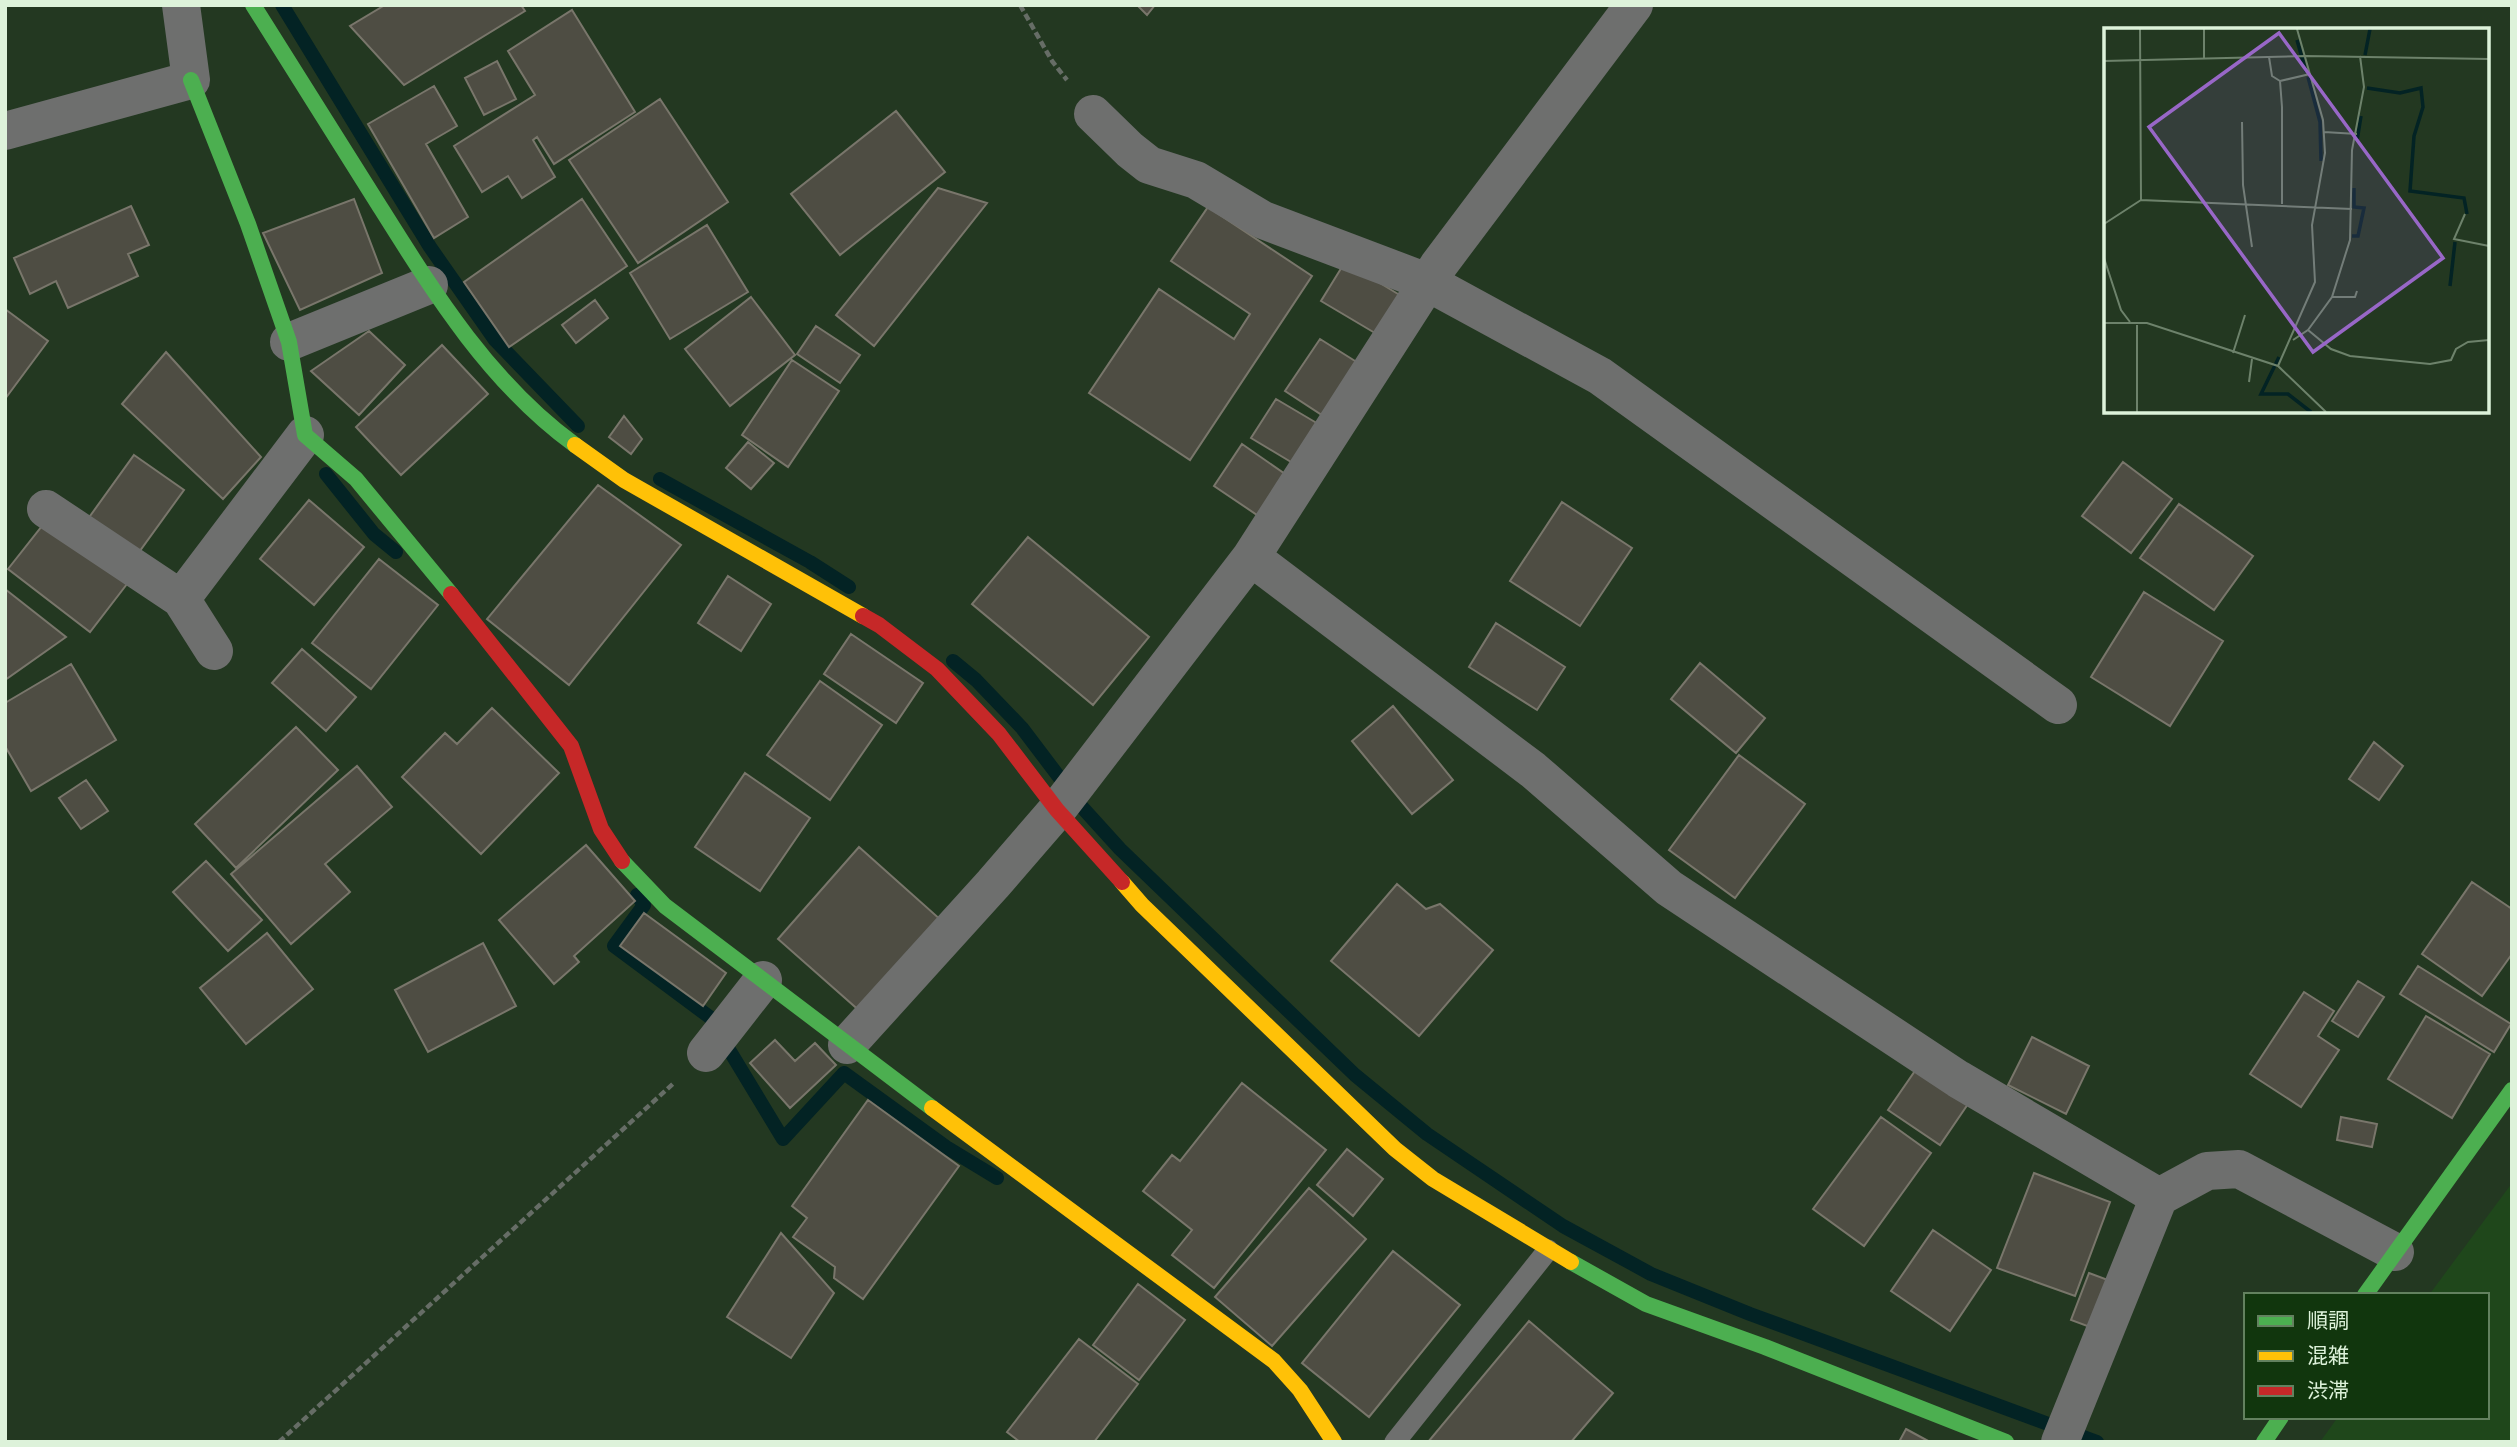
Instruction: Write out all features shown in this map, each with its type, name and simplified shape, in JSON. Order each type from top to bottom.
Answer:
[{"type":"street","points":[[181,5],[191,80],[289,342],[305,435],[356,480],[470,617],[571,746],[601,829],[625,865],[665,906],[763,981],[1274,1361],[1300,1390],[1334,1442]]},
{"type":"street","points":[[253,5],[429,285],[504,383],[552,428],[624,480],[878,625],[927,662],[999,734],[1057,810],[1142,905],[1395,1149],[1433,1179],[1548,1250],[1646,1304],[1778,1352],[2006,1442]]},
{"type":"street","points":[[847,1045],[1057,810],[1251,557],[1427,282],[1634,5]]},
{"type":"street","points":[[5,131],[191,80]]},
{"type":"street","points":[[1093,114],[1149,165],[1196,180],[1264,219],[1427,282],[1600,376],[2058,705]]},
{"type":"street","points":[[289,342],[429,285]]},
{"type":"street","points":[[181,599],[305,435]]},
{"type":"street","points":[[46,509],[181,599],[214,651]]},
{"type":"street","points":[[1251,557],[1533,770],[1669,888],[1958,1079],[2159,1197]]},
{"type":"street","points":[[706,1053],[763,981]]},
{"type":"street","points":[[2366,1293],[2512,1090]]},
{"type":"street","points":[[2060,1442],[2159,1197],[2207,1171],[2239,1170],[2395,1252]]},
{"type":"street","points":[[2264,1442],[2280,1419]]},
{"type":"lane","points":[[1395,1442],[1548,1250]]},
{"type":"path","points":[[1020,5],[1052,61],[1093,114]]},
{"type":"path","points":[[279,1442],[706,1053]]},
{"type":"shaded area","points":[[2512,1183],[2512,1442],[2320,1442],[2337,1419],[2489,1419],[2489,1293],[2430,1293]]},
{"type":"building","points":[[385,5],[521,5],[525,11],[404,85],[350,26]]},
{"type":"building","points":[[1137,5],[1155,5],[1147,15]]},
{"type":"building","points":[[572,10],[635,112],[554,164],[537,137],[533,140],[555,177],[522,198],[508,176],[482,192],[454,146],[535,95],[508,51]]},
{"type":"building","points":[[497,61],[516,99],[484,115],[465,78]]},
{"type":"building","points":[[434,86],[457,126],[426,144],[468,217],[434,238],[368,124]]},
{"type":"building","points":[[660,99],[728,202],[638,263],[569,160]]},
{"type":"building","points":[[896,111],[945,172],[840,255],[791,194]]},
{"type":"building","points":[[938,188],[987,203],[874,346],[836,315]]},
{"type":"building","points":[[354,199],[382,273],[300,310],[263,233]]},
{"type":"building","points":[[582,199],[627,266],[509,347],[464,282]]},
{"type":"building","points":[[131,206],[149,245],[128,254],[138,276],[68,308],[56,281],[30,294],[14,258]]},
{"type":"building","points":[[1208,207],[1312,276],[1190,460],[1089,393],[1159,289],[1234,339],[1250,314],[1171,261]]},
{"type":"building","points":[[707,225],[748,292],[670,339],[630,273]]},
{"type":"building","points":[[1345,262],[1403,297],[1380,336],[1321,301]]},
{"type":"building","points":[[751,297],[795,355],[730,406],[685,349]]},
{"type":"building","points":[[595,300],[608,318],[576,343],[562,325]]},
{"type":"building","points":[[5,309],[48,341],[5,399]]},
{"type":"building","points":[[816,326],[860,355],[840,383],[797,354]]},
{"type":"building","points":[[369,331],[405,365],[359,415],[311,371]]},
{"type":"building","points":[[1320,339],[1363,366],[1328,419],[1285,391]]},
{"type":"building","points":[[442,345],[488,394],[401,475],[356,427]]},
{"type":"building","points":[[166,352],[261,457],[223,499],[122,404]]},
{"type":"building","points":[[792,360],[839,391],[788,467],[742,435]]},
{"type":"building","points":[[1276,399],[1320,425],[1296,465],[1251,438]]},
{"type":"building","points":[[624,416],[642,439],[631,454],[609,437]]},
{"type":"building","points":[[748,442],[774,463],[751,489],[726,468]]},
{"type":"building","points":[[1242,444],[1288,476],[1260,517],[1214,486]]},
{"type":"building","points":[[134,455],[184,490],[134,559],[85,523]]},
{"type":"building","points":[[2123,462],[2172,499],[2131,553],[2082,516]]},
{"type":"building","points":[[598,485],[681,545],[569,685],[487,619]]},
{"type":"building","points":[[309,500],[364,547],[314,605],[260,559]]},
{"type":"building","points":[[1562,502],[1632,548],[1580,626],[1510,581]]},
{"type":"building","points":[[2179,504],[2253,556],[2214,610],[2140,558]]},
{"type":"building","points":[[46,521],[127,584],[90,632],[8,569]]},
{"type":"building","points":[[1028,537],[1149,637],[1093,705],[972,604]]},
{"type":"building","points":[[379,559],[438,605],[371,689],[312,643]]},
{"type":"building","points":[[728,576],[771,604],[741,651],[698,623]]},
{"type":"building","points":[[5,589],[66,637],[5,680]]},
{"type":"building","points":[[2144,592],[2223,641],[2170,726],[2091,677]]},
{"type":"building","points":[[1496,623],[1565,667],[1537,710],[1469,667]]},
{"type":"building","points":[[851,634],[923,683],[896,723],[824,674]]},
{"type":"building","points":[[302,649],[356,697],[326,731],[272,683]]},
{"type":"building","points":[[1700,663],[1765,718],[1736,753],[1671,699]]},
{"type":"building","points":[[71,664],[116,740],[31,791],[5,746],[5,703]]},
{"type":"building","points":[[820,681],[882,725],[830,800],[767,755]]},
{"type":"building","points":[[1393,706],[1453,780],[1412,814],[1352,741]]},
{"type":"building","points":[[492,708],[559,773],[481,854],[402,777],[445,733],[457,744]]},
{"type":"building","points":[[296,727],[338,770],[236,868],[195,824]]},
{"type":"building","points":[[2374,742],[2403,766],[2379,800],[2349,779]]},
{"type":"building","points":[[1739,755],[1805,804],[1735,898],[1669,850]]},
{"type":"building","points":[[357,766],[392,807],[325,864],[350,892],[291,944],[231,874]]},
{"type":"building","points":[[745,773],[810,818],[760,891],[695,847]]},
{"type":"building","points":[[86,780],[108,811],[81,829],[59,798]]},
{"type":"building","points":[[586,845],[635,901],[574,956],[579,962],[554,984],[499,920]]},
{"type":"building","points":[[859,847],[942,921],[862,1013],[778,939]]},
{"type":"building","points":[[206,861],[262,920],[228,951],[173,892]]},
{"type":"building","points":[[2472,882],[2512,909],[2512,954],[2482,996],[2422,954]]},
{"type":"building","points":[[1397,884],[1426,909],[1440,904],[1493,950],[1419,1036],[1331,961]]},
{"type":"building","points":[[644,913],[726,973],[703,1006],[620,946]]},
{"type":"building","points":[[267,933],[313,989],[246,1044],[200,988]]},
{"type":"building","points":[[483,943],[516,1006],[428,1052],[395,990]]},
{"type":"building","points":[[2418,966],[2511,1024],[2494,1052],[2400,994]]},
{"type":"building","points":[[2358,981],[2384,997],[2358,1037],[2332,1021]]},
{"type":"building","points":[[2304,992],[2334,1011],[2318,1036],[2339,1050],[2301,1107],[2250,1074]]},
{"type":"building","points":[[2426,1016],[2490,1054],[2452,1118],[2388,1079]]},
{"type":"building","points":[[2032,1037],[2089,1066],[2066,1114],[2008,1085]]},
{"type":"building","points":[[775,1040],[795,1061],[815,1043],[836,1065],[790,1108],[750,1063]]},
{"type":"building","points":[[1917,1068],[1968,1104],[1940,1145],[1888,1110]]},
{"type":"building","points":[[1242,1083],[1326,1150],[1214,1288],[1172,1255],[1192,1230],[1143,1191],[1172,1155],[1180,1161]]},
{"type":"building","points":[[868,1100],[959,1166],[863,1299],[834,1278],[835,1267],[793,1237],[807,1218],[792,1206]]},
{"type":"building","points":[[1881,1117],[1931,1153],[1864,1246],[1813,1209]]},
{"type":"building","points":[[2341,1117],[2377,1124],[2372,1147],[2337,1140]]},
{"type":"building","points":[[1347,1149],[1383,1179],[1353,1216],[1317,1185]]},
{"type":"building","points":[[2034,1173],[2110,1202],[2075,1296],[1997,1268]]},
{"type":"building","points":[[1309,1188],[1366,1239],[1272,1346],[1215,1297]]},
{"type":"building","points":[[1933,1230],[1991,1270],[1950,1331],[1891,1291]]},
{"type":"building","points":[[781,1233],[834,1293],[791,1358],[727,1317]]},
{"type":"building","points":[[1393,1251],[1460,1305],[1369,1417],[1302,1363]]},
{"type":"building","points":[[2089,1273],[2116,1283],[2098,1330],[2071,1320]]},
{"type":"building","points":[[1138,1284],[1185,1320],[1139,1380],[1093,1345]]},
{"type":"building","points":[[1529,1321],[1613,1393],[1571,1442],[1428,1442]]},
{"type":"building","points":[[1079,1339],[1138,1384],[1094,1442],[1020,1442],[1007,1432]]},
{"type":"building","points":[[1906,1429],[1930,1442],[1899,1442]]},
{"type":"waterway","points":[[282,5],[430,247],[495,340],[578,426]]},
{"type":"waterway","points":[[326,474],[374,534],[396,552]]},
{"type":"waterway","points":[[660,479],[810,562],[849,587]]},
{"type":"waterway","points":[[953,661],[976,680],[1022,728],[1081,806],[1120,849],[1355,1075],[1427,1134],[1563,1226],[1651,1274],[1750,1314],[2097,1442]]},
{"type":"waterway","points":[[637,895],[644,905],[614,946],[719,1024],[728,1048],[783,1139],[844,1073],[946,1147],[997,1178]]},
{"type":"traffic: fast","points":[[253,5],[418,266],[463,332],[515,392],[575,445]]},
{"type":"traffic: fast","points":[[191,80],[248,224],[289,342],[305,435],[356,479],[451,594]]},
{"type":"traffic: fast","points":[[622,861],[665,906],[932,1108]]},
{"type":"traffic: fast","points":[[2366,1293],[2512,1090]]},
{"type":"traffic: fast","points":[[1571,1262],[1646,1304],[1765,1347],[2006,1442]]},
{"type":"traffic: fast","points":[[2264,1442],[2280,1419]]},
{"type":"traffic: slow","points":[[575,445],[624,480],[863,616]]},
{"type":"traffic: slow","points":[[1122,882],[1142,905],[1395,1149],[1433,1179],[1571,1262]]},
{"type":"traffic: slow","points":[[932,1108],[1274,1361],[1300,1390],[1334,1442]]},
{"type":"traffic: jam","points":[[451,594],[571,746],[601,829],[622,861]]},
{"type":"traffic: jam","points":[[863,616],[937,669],[999,734],[1057,810],[1122,882]]}]
